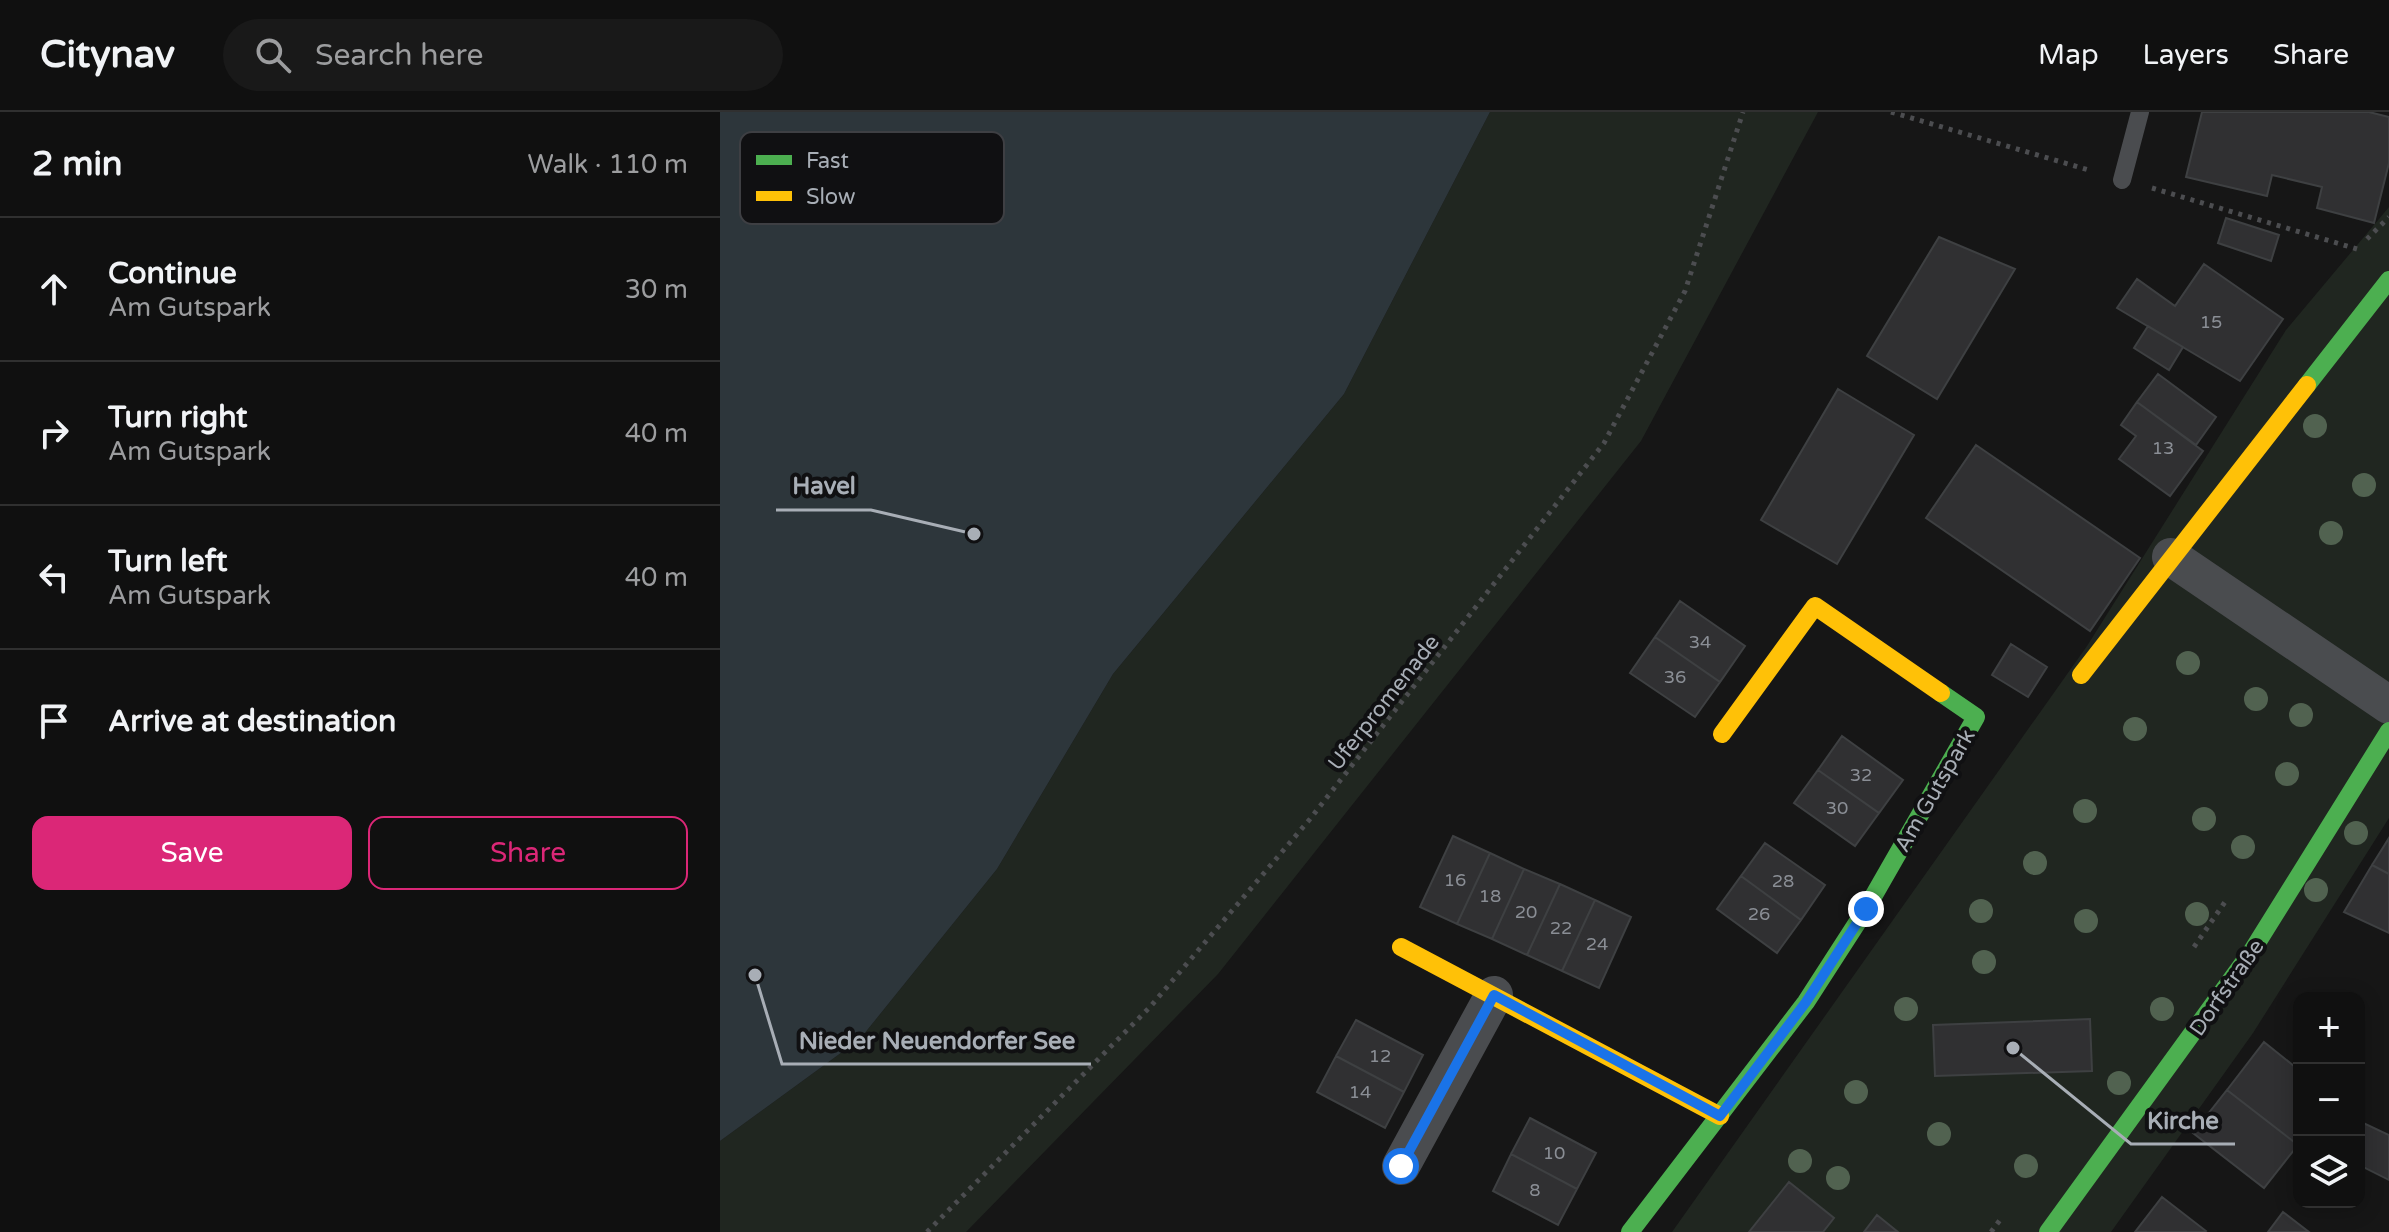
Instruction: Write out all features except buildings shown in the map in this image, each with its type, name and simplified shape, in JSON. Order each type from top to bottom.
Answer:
[{"type":"street","points":[[2081,675],[2389,280]]},
{"type":"street","points":[[2171,557],[2389,705]]},
{"type":"street","name":"Am Gutspark","points":[[1639,1228],[1806,1002],[1858,923],[1976,717],[1815,606],[1722,734]]},
{"type":"street","name":"Dorfstraße","points":[[2048,1232],[2252,951],[2389,731]]},
{"type":"street","points":[[1401,947],[1720,1116]]},
{"type":"street","points":[[1401,1166],[1494,995]]},
{"type":"lane","points":[[2122,180],[2140,112]]},
{"type":"path","name":"Uferpromenade","points":[[927,1232],[1150,1007],[1310,819],[1604,443],[1685,291],[1743,112]]},
{"type":"path","points":[[2193,949],[2228,897]]},
{"type":"path","points":[[1991,1232],[2010,1206]]},
{"type":"shaded area","points":[[720,112],[1490,112],[1344,394],[1113,674],[997,869],[860,1039],[720,1141]]},
{"type":"shaded area","points":[[1490,112],[1818,112],[1641,441],[1218,974],[966,1232],[720,1232],[720,1141],[860,1039],[997,869],[1113,674],[1344,394]]},
{"type":"shaded area","points":[[2389,207],[2389,818],[2253,1033],[2111,1232],[1672,1232],[2087,646],[2286,330]]},
{"type":"traffic: fast","points":[[2307,385],[2389,280]]},
{"type":"traffic: fast","points":[[1630,1232],[1806,1002],[1866,909],[1976,717],[1941,693]]},
{"type":"traffic: fast","points":[[2048,1232],[2252,951],[2389,731]]},
{"type":"traffic: slow","points":[[2081,675],[2307,385]]},
{"type":"traffic: slow","points":[[1722,734],[1815,606],[1941,693]]},
{"type":"traffic: slow","points":[[1401,947],[1720,1116]]},
{"type":"place","name":"Havel","points":[[974,534]]},
{"type":"place","name":"Nieder Neuendorfer See","points":[[755,975]]},
{"type":"place","name":"Kirche","points":[[2013,1048]]},
{"type":"route","points":[[1401,1166],[1494,995],[1720,1116],[1806,1002],[1866,909]]}]
